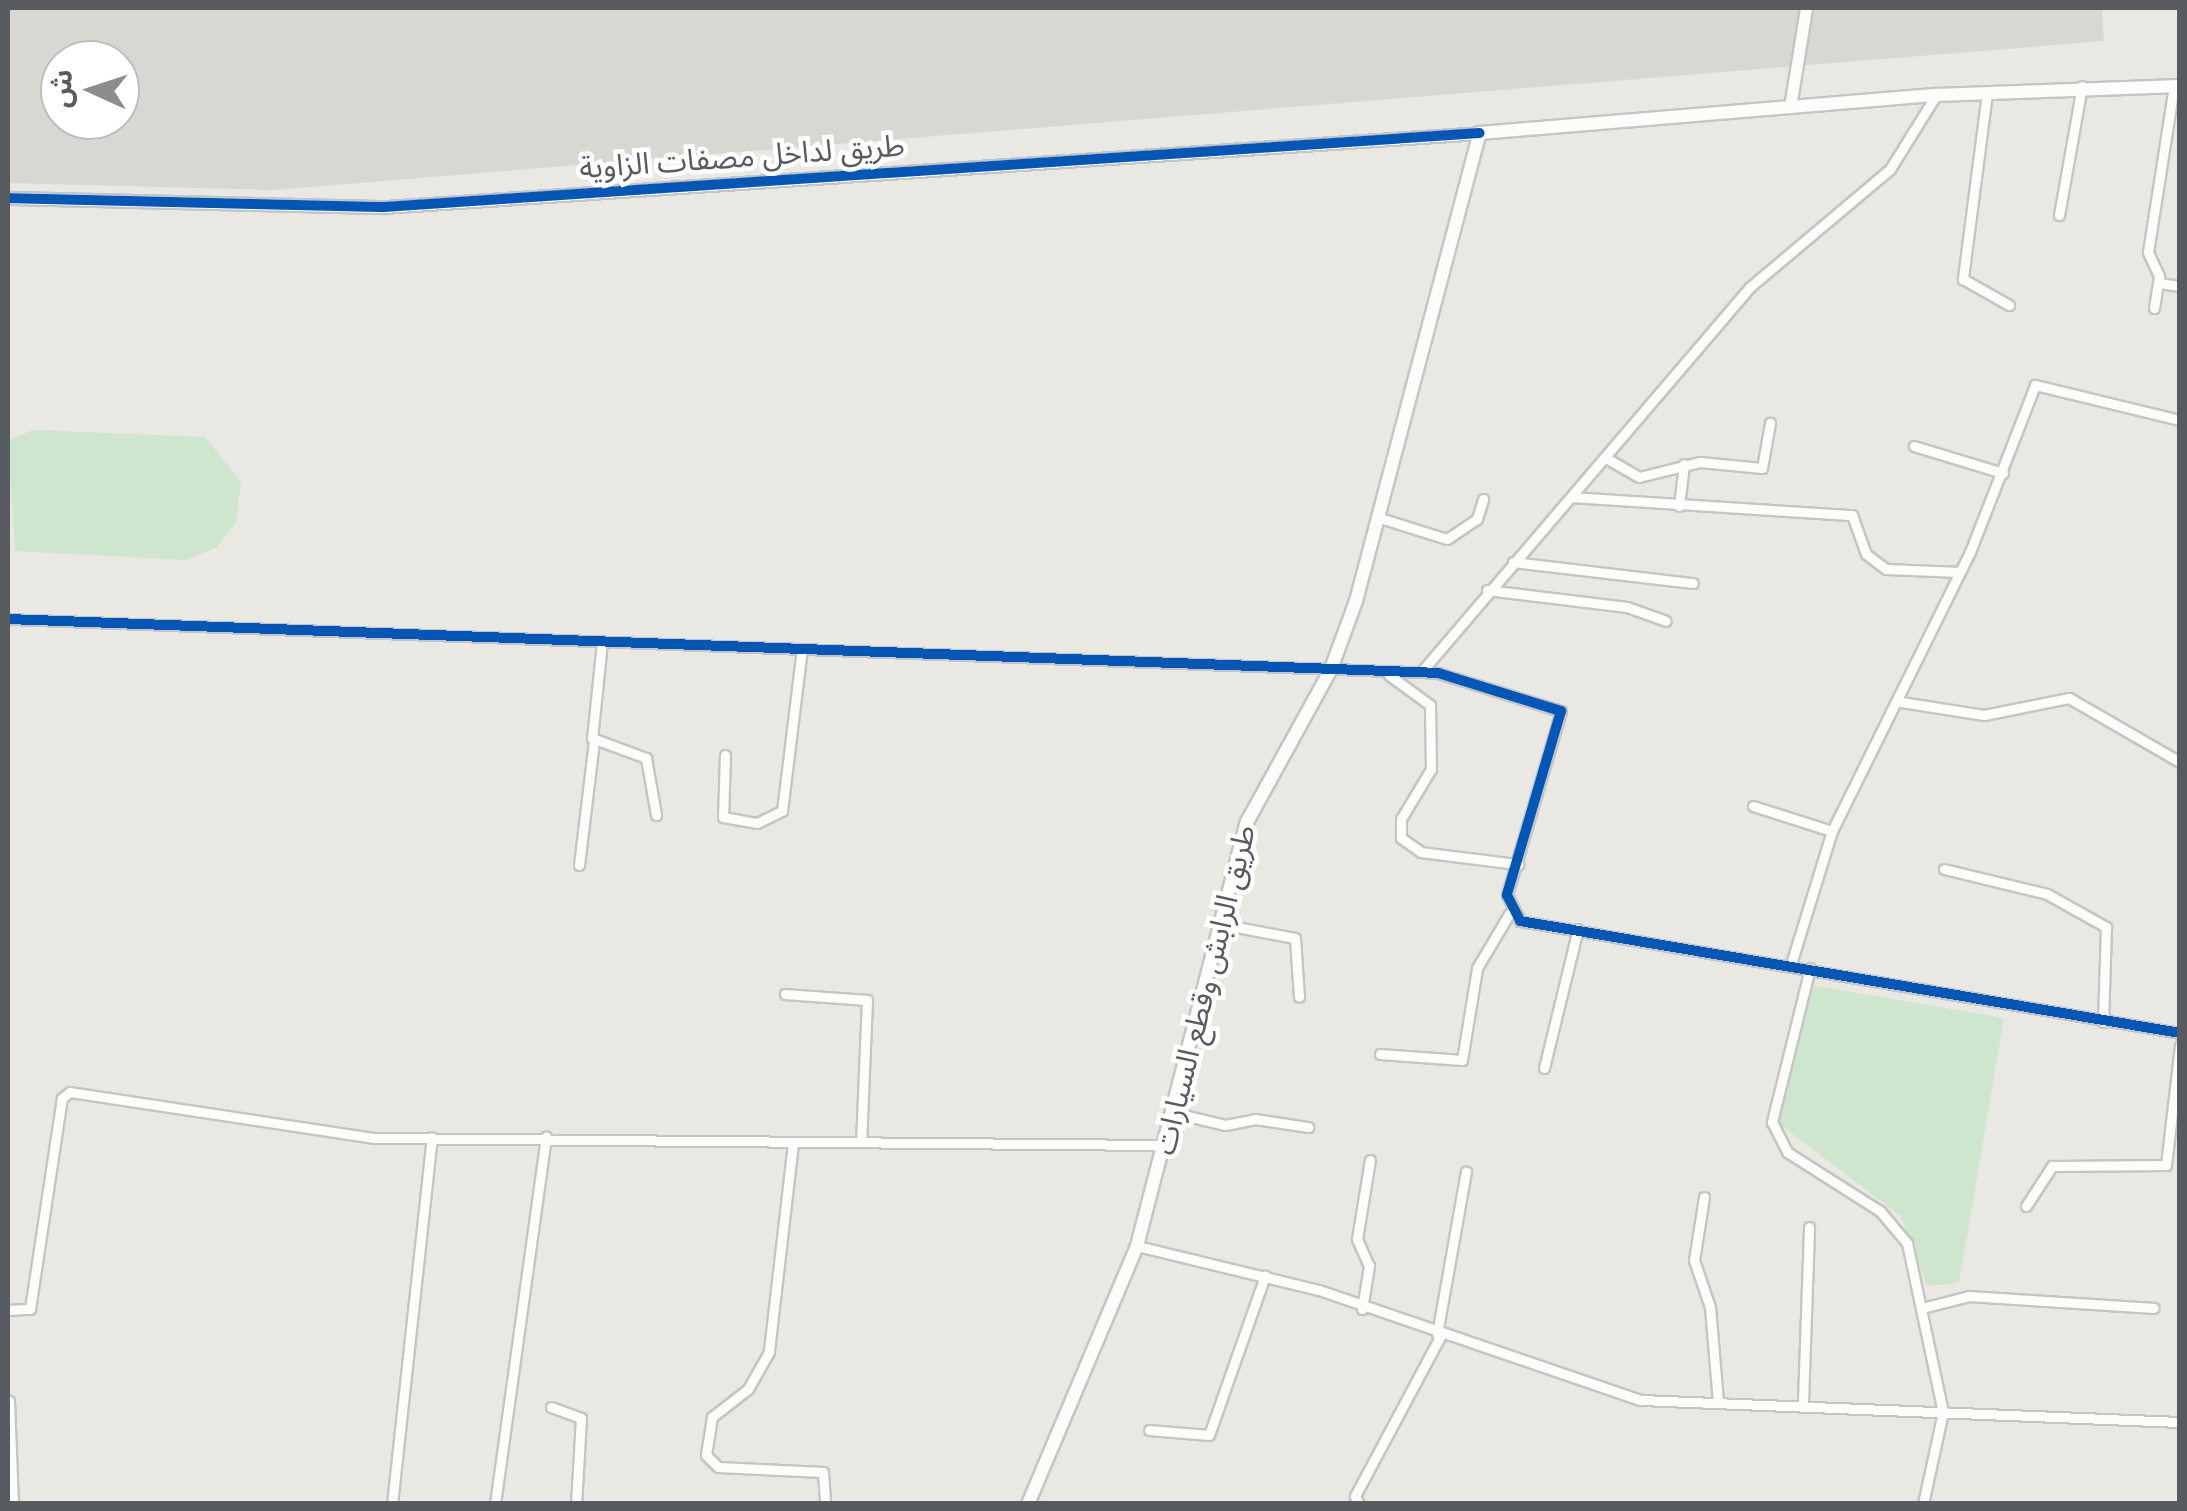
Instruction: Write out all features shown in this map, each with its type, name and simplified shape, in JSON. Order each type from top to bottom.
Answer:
[{"type":"main road","points":[[1480,133],[1936,95],[2082,86],[2177,86]]},
{"type":"main road","name":"طريق الرابش وقطع السيارات","points":[[1028,1504],[1137,1246],[1255,803],[1332,669],[1380,518],[1480,133]]},
{"type":"street","points":[[1790,107],[1806,8]]},
{"type":"street","points":[[2058,215],[2082,86]]},
{"type":"street","points":[[2154,308],[2159,284],[2148,252],[2177,86]]},
{"type":"street","points":[[1987,93],[1964,279],[2009,305]]},
{"type":"street","points":[[1422,671],[1487,590],[1606,458],[1750,287],[1890,169],[1936,95]]},
{"type":"street","name":"طريق لداخل مصفات الزاوية","points":[[8,198],[384,206],[1480,133]]},
{"type":"street","points":[[2159,284],[2180,286]]},
{"type":"street","points":[[1792,964],[1832,832],[1901,702],[2042,381],[2180,420]]},
{"type":"street","points":[[1606,458],[1639,477],[1684,464],[1764,468],[1770,423]]},
{"type":"street","points":[[1914,446],[2003,473]]},
{"type":"street","points":[[1679,506],[1684,464]]},
{"type":"street","points":[[1571,497],[1852,515],[1864,528],[1866,554],[1886,569],[1960,572]]},
{"type":"street","points":[[1380,518],[1447,539],[1478,519],[1483,499]]},
{"type":"street","points":[[1513,562],[1693,583]]},
{"type":"street","points":[[1487,590],[1628,607],[1666,621]]},
{"type":"street","points":[[8,618],[1387,674],[1422,671],[1561,710],[1518,864],[1509,914],[1477,968],[1462,1060],[1380,1054]]},
{"type":"street","points":[[579,865],[602,642]]},
{"type":"street","points":[[725,754],[723,817],[757,823],[782,811],[802,650]]},
{"type":"street","points":[[1387,674],[1430,704],[1431,768],[1401,819],[1402,838],[1421,852],[1518,864]]},
{"type":"street","points":[[1901,702],[1984,715],[2069,698],[2180,762]]},
{"type":"street","points":[[594,741],[646,758],[656,816]]},
{"type":"street","points":[[1753,806],[1832,832]]},
{"type":"street","points":[[1944,870],[2047,894],[2106,927],[2103,1022]]},
{"type":"street","points":[[1509,914],[2180,1033]]},
{"type":"street","points":[[1220,924],[1295,938],[1299,997]]},
{"type":"street","points":[[1544,1068],[1553,1001],[1578,928]]},
{"type":"street","points":[[1810,968],[1774,1098],[1776,1137],[1896,1224],[1926,1307],[1943,1412],[1923,1504]]},
{"type":"street","points":[[785,994],[867,1000],[860,1141]]},
{"type":"street","points":[[2026,1206],[2052,1166],[2166,1165],[2180,1046]]},
{"type":"street","points":[[8,1310],[30,1309],[65,1093],[354,1136],[1167,1145]]},
{"type":"street","points":[[1175,1113],[1225,1126],[1254,1119],[1308,1127]]},
{"type":"street","points":[[392,1504],[432,1137]]},
{"type":"street","points":[[494,1504],[546,1137]]},
{"type":"street","points":[[793,1143],[769,1352],[748,1389],[712,1417],[706,1456],[718,1467],[823,1472],[825,1504]]},
{"type":"street","points":[[1362,1309],[1368,1266],[1357,1239],[1370,1160]]},
{"type":"street","points":[[1360,1504],[1355,1496],[1439,1335],[1466,1172]]},
{"type":"street","points":[[1704,1197],[1694,1260],[1710,1307],[1718,1403]]},
{"type":"street","points":[[1803,1401],[1809,1226]]},
{"type":"street","points":[[1137,1246],[1265,1276],[1604,1392],[1718,1403],[1803,1401],[1943,1412],[2180,1422]]},
{"type":"street","points":[[1149,1430],[1198,1438],[1212,1431],[1265,1276]]},
{"type":"street","points":[[1926,1307],[1969,1296],[2154,1308]]},
{"type":"street","points":[[8,1401],[13,1504]]},
{"type":"street","points":[[550,1407],[581,1418],[576,1504]]},
{"type":"shaded area","points":[[8,8],[2102,8],[2104,41],[272,190],[8,183]]},
{"type":"green space","points":[[33,430],[205,437],[241,482],[236,523],[217,547],[186,560],[15,551],[8,440]]},
{"type":"green space","points":[[1810,985],[2004,1018],[1959,1283],[1927,1286],[1901,1216],[1779,1124]]},
{"type":"cycle path","points":[[8,198],[384,207],[1480,133]]},
{"type":"cycle path","points":[[8,619],[1438,673],[1561,711],[1507,895],[1520,921],[2180,1033]]}]
